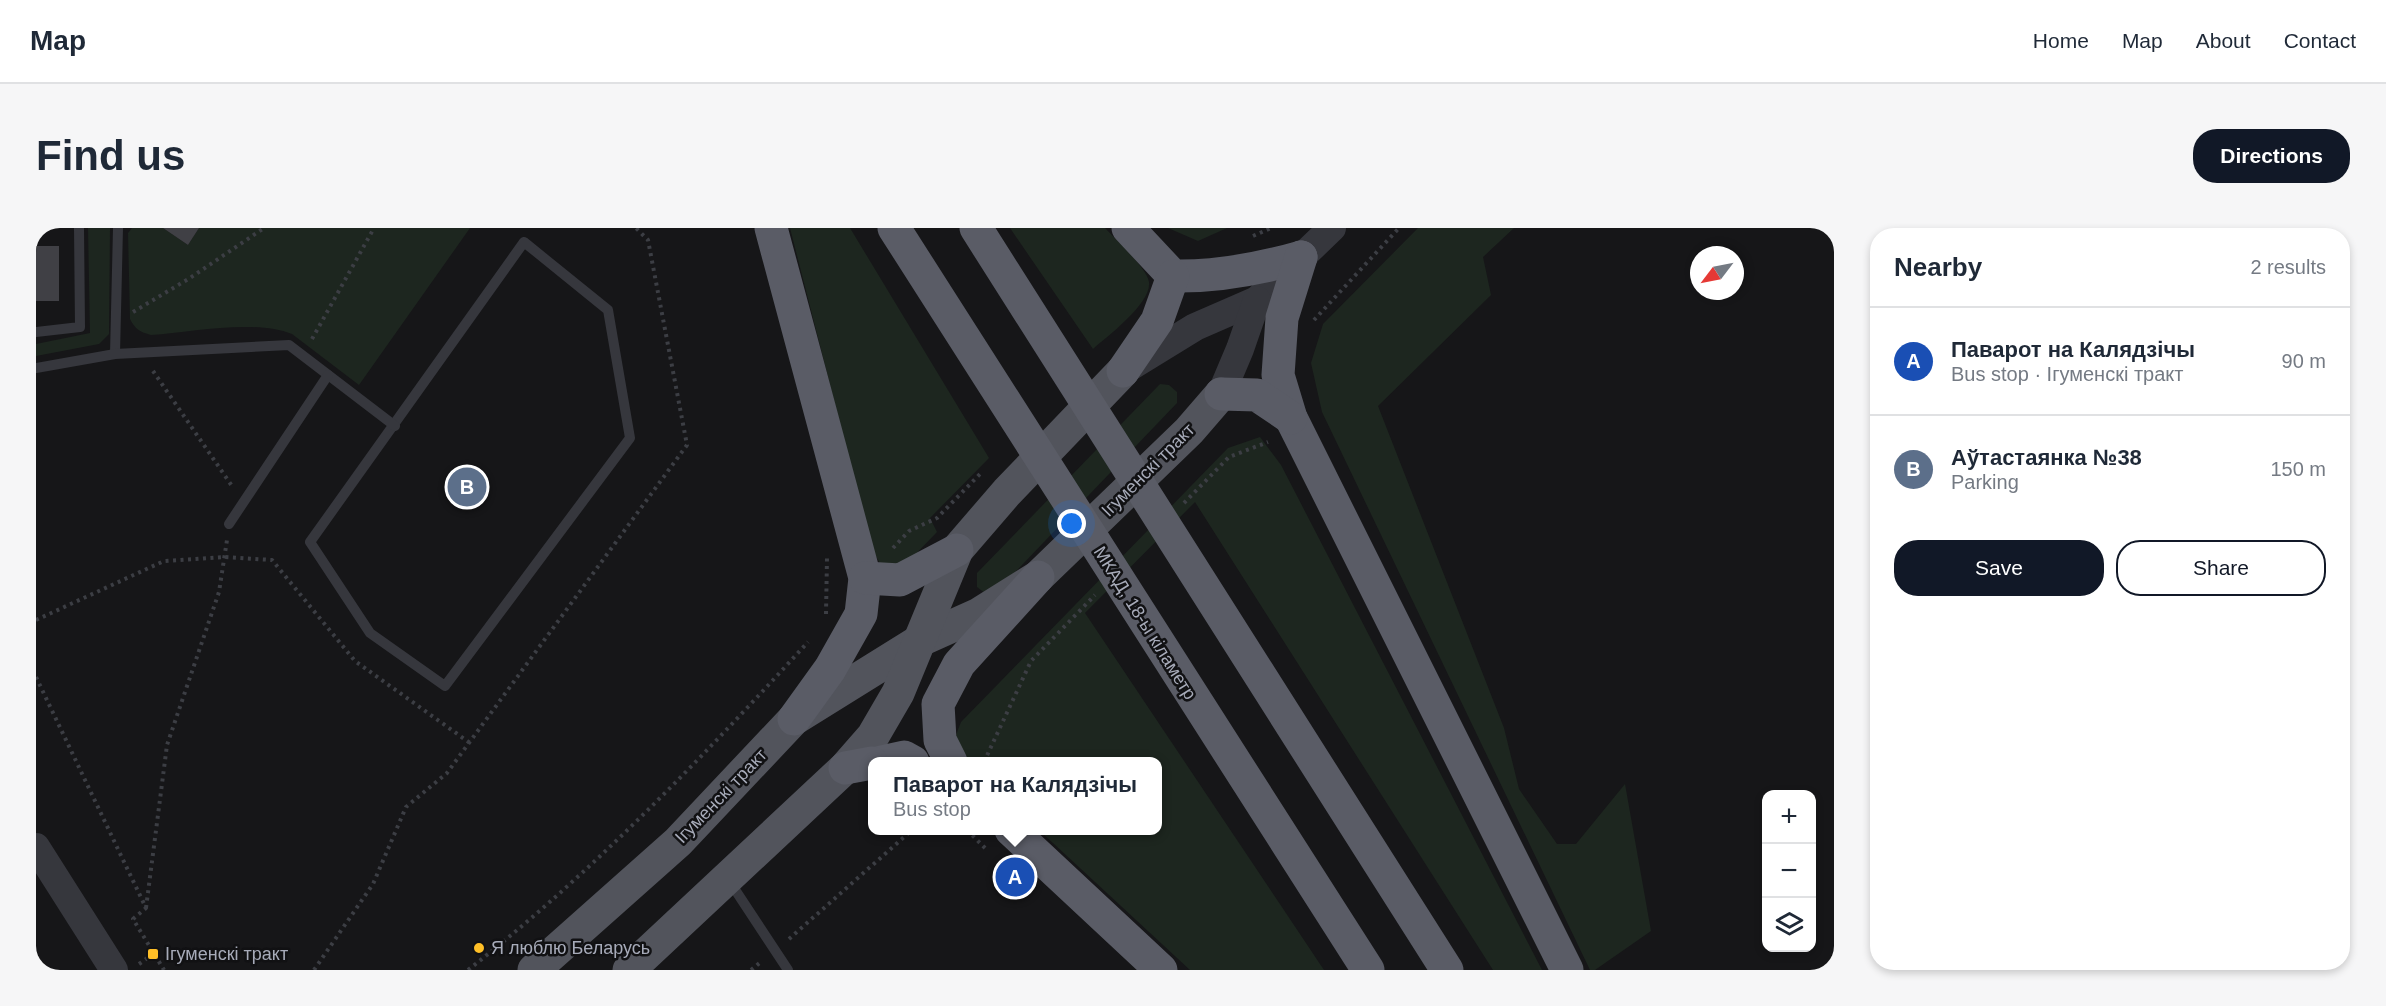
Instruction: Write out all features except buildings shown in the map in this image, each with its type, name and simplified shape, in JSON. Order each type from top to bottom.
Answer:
[{"type":"highway","points":[[771,228],[864,578],[861,614],[830,669],[794,719]]},
{"type":"highway","name":"МКАД, 18-ы кіламетр","points":[[894,228],[1368,970]]},
{"type":"highway","points":[[976,228],[1447,970]]},
{"type":"highway","points":[[1128,228],[1173,276],[1202,277],[1248,270],[1301,257]]},
{"type":"highway","points":[[1301,257],[1282,318],[1278,375],[1291,418],[1567,970]]},
{"type":"highway","points":[[1124,371],[1157,321],[1173,276]]},
{"type":"highway","points":[[1221,394],[1257,395],[1291,418]]},
{"type":"highway","points":[[864,578],[900,580],[957,550]]},
{"type":"highway","points":[[948,757],[940,740],[938,704],[958,663],[1038,577]]},
{"type":"highway","points":[[1015,835],[1161,970]]},
{"type":"main road","points":[[629,970],[859,766],[898,693],[957,550],[1007,492],[1124,371]]},
{"type":"main road","name":"Ігуменскі тракт","points":[[534,970],[678,842],[794,719],[921,640],[979,614],[1038,577],[1189,431],[1221,394]]},
{"type":"street","points":[[1124,371],[1195,327],[1257,300],[1332,228]]},
{"type":"street","points":[[1221,394],[1257,300]]},
{"type":"street","points":[[36,847],[114,970]]},
{"type":"lane","points":[[36,332],[80,327],[79,228]]},
{"type":"lane","points":[[116,354],[118,228]]},
{"type":"lane","points":[[524,242],[608,310],[630,438],[445,686],[370,633],[310,543],[395,426],[524,242]]},
{"type":"lane","points":[[36,368],[116,354],[289,345],[395,426]]},
{"type":"lane","points":[[229,524],[328,375]]},
{"type":"lane","points":[[729,879],[788,970]]},
{"type":"path","points":[[116,322],[190,278],[264,228]]},
{"type":"path","points":[[303,356],[374,228]]},
{"type":"path","points":[[314,970],[373,884],[405,807],[447,773],[687,445],[648,240],[636,228]]},
{"type":"path","points":[[1307,328],[1399,228]]},
{"type":"path","points":[[141,353],[243,502]]},
{"type":"path","points":[[164,970],[132,919],[146,908],[167,745],[219,592],[229,524]]},
{"type":"path","points":[[36,620],[164,561],[224,557],[272,560],[355,661],[470,743]]},
{"type":"path","points":[[468,970],[536,914],[642,817],[810,640]]},
{"type":"path","points":[[36,677],[146,908]]},
{"type":"path","points":[[765,690],[770,695]]},
{"type":"path","points":[[751,970],[907,835]]},
{"type":"path","points":[[36,966],[39,970]]},
{"type":"shaded area","points":[[88,228],[110,228],[109,334],[99,344],[36,356],[36,344],[90,333]]},
{"type":"shaded area","points":[[132,228],[163,228],[188,245],[199,228],[470,228],[359,385],[292,334],[276,330],[241,327],[151,335],[138,330],[130,319],[128,233]]},
{"type":"shaded area","points":[[790,228],[850,228],[989,458],[930,518],[937,532],[905,565],[882,567],[872,549]]},
{"type":"shaded area","points":[[1010,228],[1105,228],[1147,276],[1148,290],[1144,300],[1118,328],[1093,349]]},
{"type":"shaded area","points":[[1168,228],[1227,228],[1198,241]]},
{"type":"shaded area","points":[[1418,228],[1514,228],[1483,257],[1491,295],[1378,406],[1504,728],[1519,789],[1557,844],[1576,844],[1625,784],[1651,931],[1595,970],[1590,970],[1322,412],[1311,363],[1323,324]]},
{"type":"shaded area","points":[[1160,384],[1169,385],[1177,392],[1177,403],[997,591],[986,594],[977,587],[977,573]]},
{"type":"shaded area","points":[[1260,437],[1281,465],[1542,970],[1493,970],[1195,502],[1085,613],[1324,970],[1190,970],[1044,835],[1162,835],[1162,757],[964,757],[956,735],[961,722],[1228,448]]},
{"type":"place","name":"Аўтастаянка №38","points":[[467,487]]},
{"type":"place","name":"Паварот на Калядзічы","points":[[1015,877]]},
{"type":"place","name":"Я люблю Беларусь","points":[[479,948]]},
{"type":"place","name":"Ігуменскі тракт","points":[[153,954]]}]
